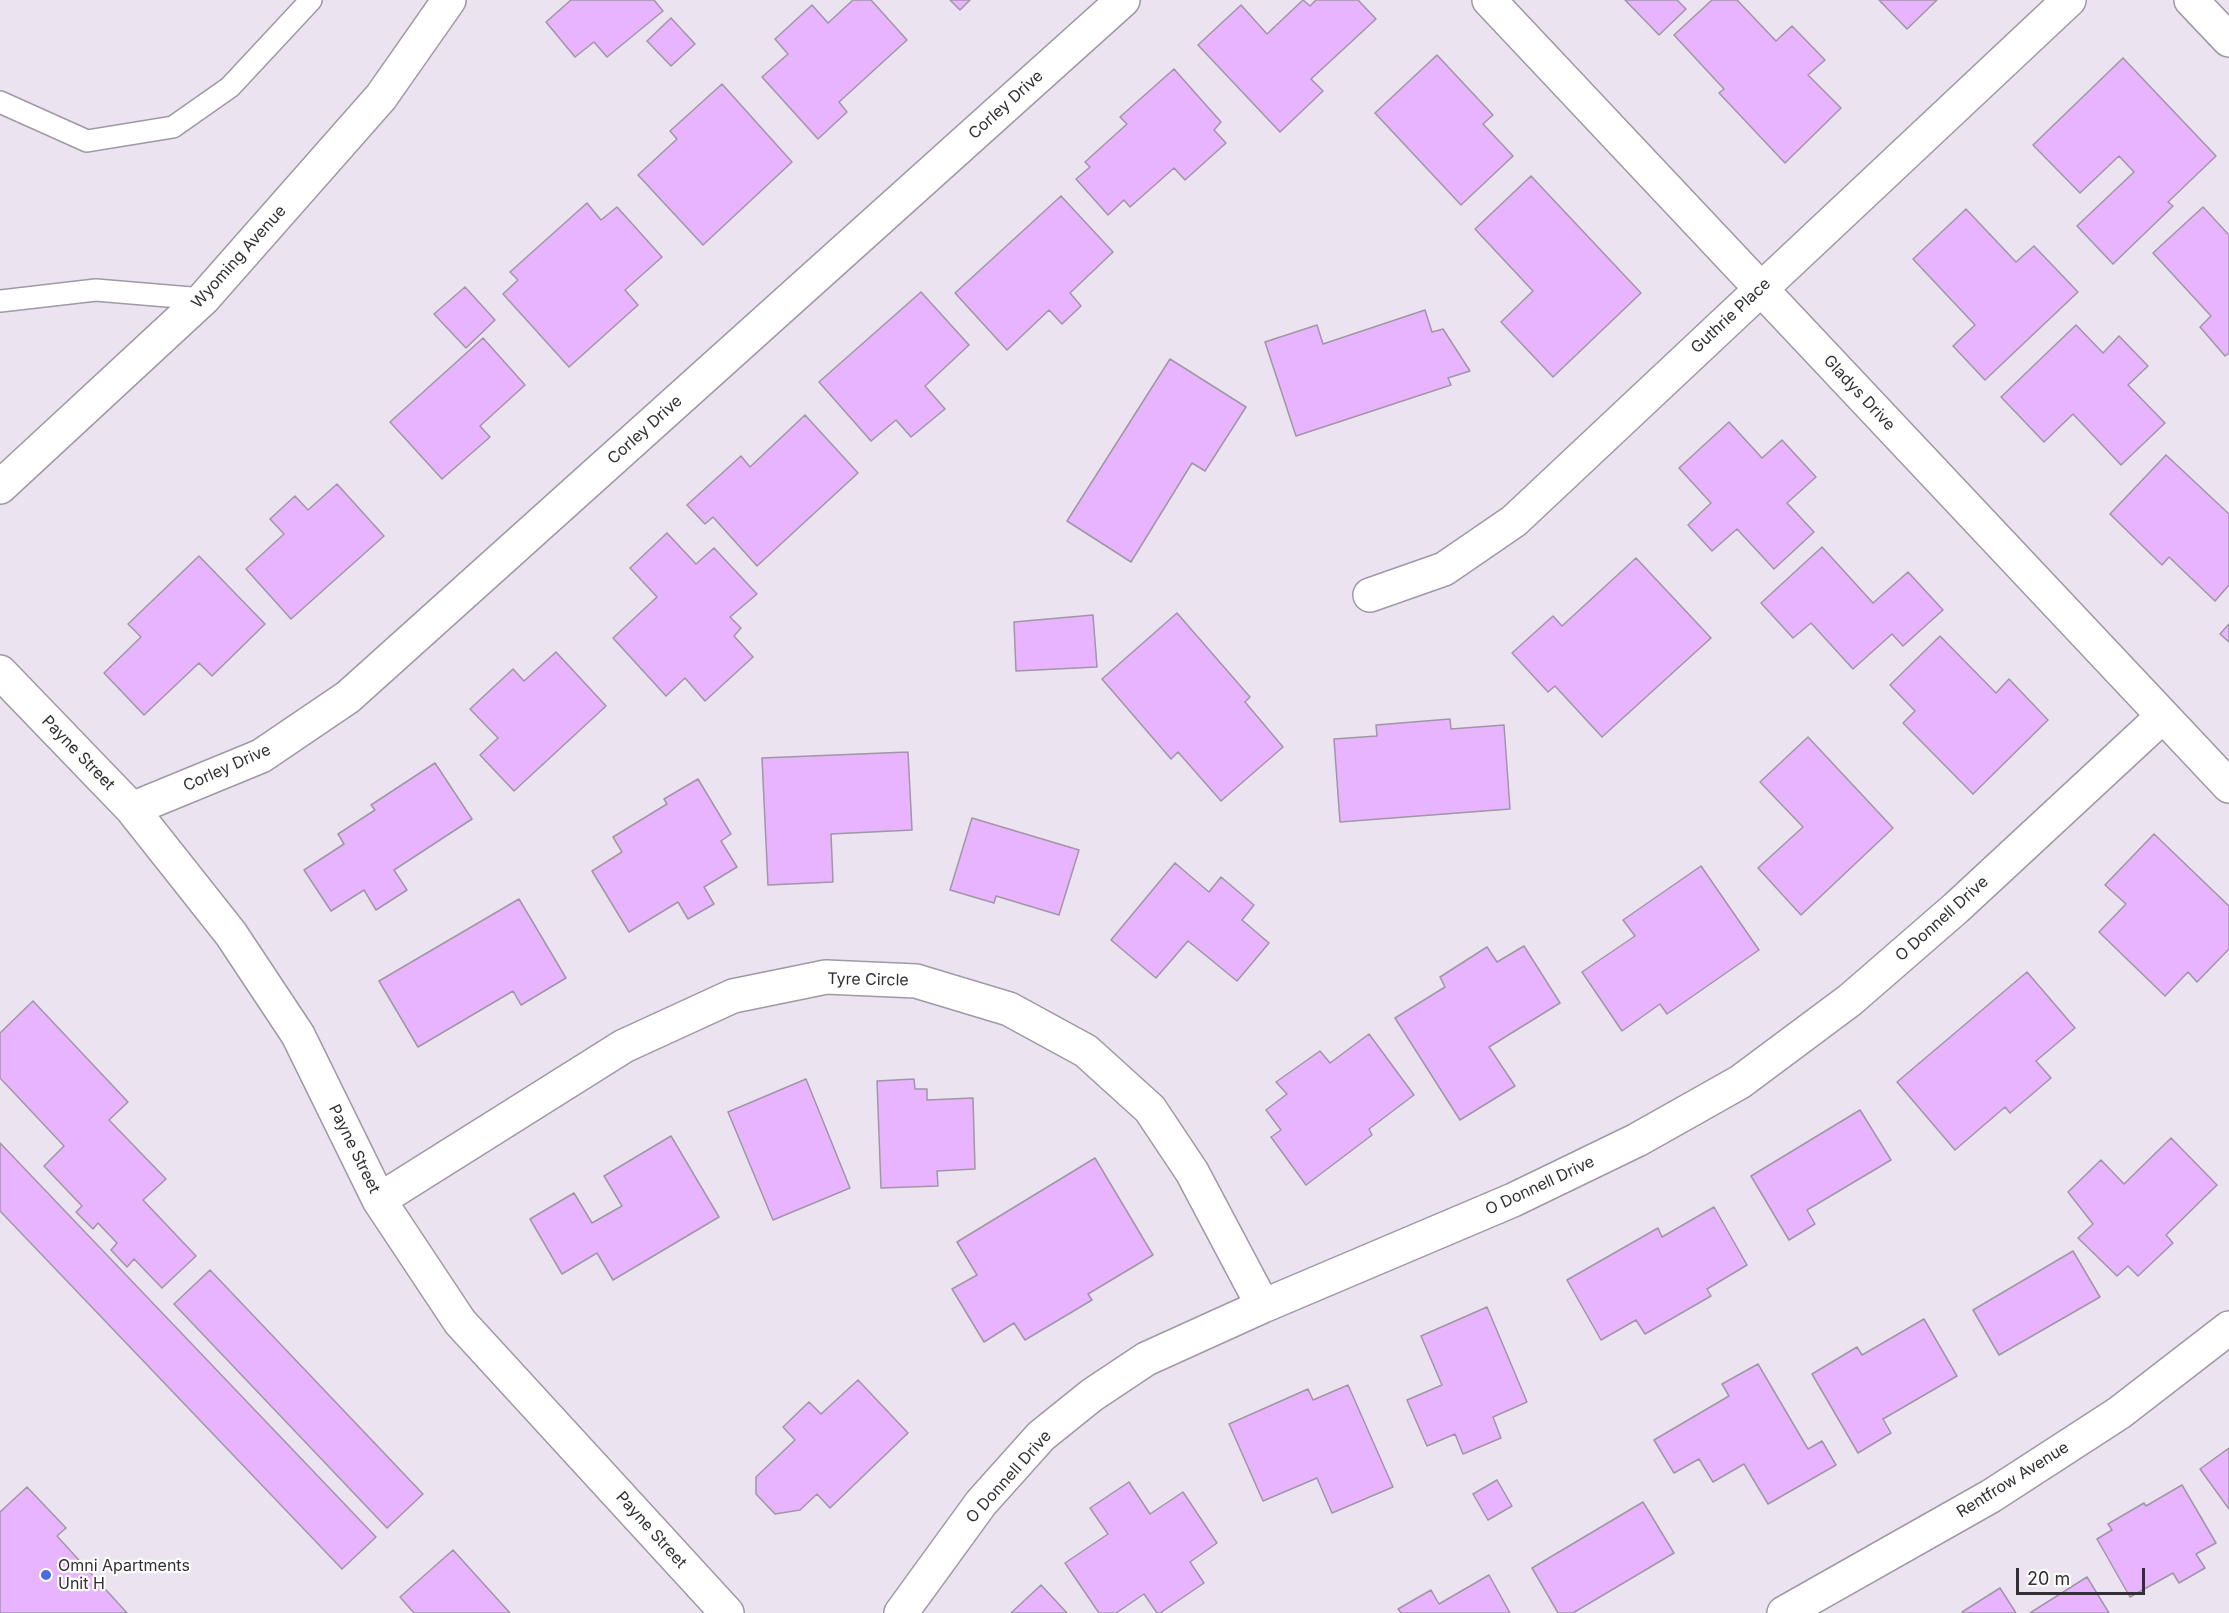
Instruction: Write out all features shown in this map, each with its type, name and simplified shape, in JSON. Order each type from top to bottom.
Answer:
[{"type":"street","name":"Wyoming Avenue","points":[[0,488],[203,299],[381,97],[449,0]]},
{"type":"street","name":"Corley Drive","points":[[132,809],[261,756],[348,697],[1123,0]]},
{"type":"street","name":"Gladys Drive","points":[[1489,0],[2229,786]]},
{"type":"street","name":"Guthrie Place","points":[[1370,595],[1444,569],[1514,521],[2069,0]]},
{"type":"street","points":[[2191,0],[2229,40]]},
{"type":"street","name":"Payne Street","points":[[0,672],[132,809],[231,934],[298,1035],[379,1200],[460,1322],[727,1613]]},
{"type":"street","name":"O Donnell Drive","points":[[902,1613],[981,1503],[1041,1436],[1092,1395],[1146,1359],[1263,1306],[1513,1200],[1637,1140],[1740,1082],[1850,1000],[1956,908],[2163,716]]},
{"type":"street","name":"Tyre Circle","points":[[379,1200],[624,1046],[733,996],[826,977],[916,981],[1009,1009],[1086,1051],[1150,1109],[1192,1172],[1263,1306]]},
{"type":"street","name":"Rentfrow Avenue","points":[[1784,1613],[2001,1490],[2119,1413],[2229,1328]]},
{"type":"lane","points":[[0,102],[87,141],[174,127],[231,87],[310,0]]},
{"type":"lane","points":[[0,302],[96,290],[203,299]]},
{"type":"building","points":[[571,0],[654,0],[663,11],[607,57],[594,42],[575,57],[546,22]]},
{"type":"building","points":[[853,0],[871,0],[907,40],[839,102],[847,112],[818,139],[762,77],[788,54],[775,39],[812,5],[828,23]]},
{"type":"building","points":[[950,0],[970,0],[960,10]]},
{"type":"building","points":[[1303,0],[1310,6],[1316,0],[1358,0],[1376,19],[1311,79],[1323,91],[1280,132],[1198,45],[1241,5],[1267,34]]},
{"type":"building","points":[[1625,0],[1677,0],[1686,9],[1659,35]]},
{"type":"building","points":[[1712,0],[1737,0],[1776,41],[1792,26],[1825,60],[1808,75],[1841,108],[1785,163],[1719,93],[1724,89],[1674,35]]},
{"type":"building","points":[[1879,0],[1937,0],[1907,29]]},
{"type":"building","points":[[671,18],[695,44],[671,66],[647,41]]},
{"type":"building","points":[[1437,55],[1493,115],[1483,124],[1513,156],[1461,205],[1375,113]]},
{"type":"building","points":[[2123,58],[2216,156],[2168,202],[2173,206],[2113,264],[2077,226],[2134,172],[2119,156],[2080,193],[2033,145]]},
{"type":"building","points":[[1174,69],[1221,122],[1214,130],[1226,143],[1185,180],[1174,168],[1130,207],[1124,200],[1108,215],[1076,179],[1090,167],[1085,162],[1127,124],[1120,117]]},
{"type":"building","points":[[722,84],[792,162],[703,245],[638,175],[677,139],[670,131]]},
{"type":"building","points":[[1531,176],[1641,293],[1553,377],[1501,322],[1533,291],[1475,229]]},
{"type":"building","points":[[1061,196],[1113,252],[1070,293],[1081,306],[1062,324],[1049,310],[1007,350],[955,293]]},
{"type":"building","points":[[587,203],[601,220],[617,207],[662,257],[625,290],[638,305],[569,367],[503,294],[518,280],[510,272]]},
{"type":"building","points":[[2203,207],[2229,235],[2229,353],[2225,356],[2200,327],[2211,316],[2153,253]]},
{"type":"building","points":[[1966,209],[2016,262],[2034,246],[2078,292],[1985,380],[1953,346],[1975,325],[1913,259]]},
{"type":"building","points":[[465,287],[495,320],[466,348],[434,314]]},
{"type":"building","points":[[921,292],[969,345],[925,386],[945,409],[911,437],[896,420],[871,441],[819,382]]},
{"type":"building","points":[[1425,310],[1432,332],[1443,329],[1470,371],[1448,378],[1451,385],[1296,436],[1265,342],[1317,325],[1323,344]]},
{"type":"building","points":[[2076,325],[2103,353],[2119,336],[2148,366],[2128,385],[2165,423],[2121,465],[2073,414],[2044,442],[2001,397]]},
{"type":"building","points":[[483,338],[525,385],[480,426],[490,437],[442,479],[390,422]]},
{"type":"building","points":[[1170,359],[1246,407],[1205,471],[1192,463],[1131,562],[1067,521]]},
{"type":"building","points":[[805,415],[858,473],[757,566],[713,517],[705,524],[687,505],[741,456],[750,467]]},
{"type":"building","points":[[1729,422],[1762,458],[1782,440],[1816,477],[1787,503],[1814,532],[1774,569],[1737,529],[1712,551],[1688,525],[1711,503],[1679,468]]},
{"type":"building","points":[[2166,455],[2229,514],[2229,585],[2215,601],[2169,557],[2162,565],[2110,514]]},
{"type":"building","points":[[337,484],[384,536],[291,619],[246,569],[284,534],[270,519],[295,496],[308,510]]},
{"type":"building","points":[[667,533],[696,564],[714,548],[757,594],[730,617],[741,628],[734,636],[753,657],[705,701],[685,678],[666,696],[613,638],[657,597],[630,568]]},
{"type":"building","points":[[1822,547],[1873,603],[1908,572],[1943,610],[1903,646],[1892,634],[1853,669],[1811,623],[1793,638],[1761,603]]},
{"type":"building","points":[[199,556],[265,624],[212,676],[199,663],[144,715],[104,673],[141,637],[128,624]]},
{"type":"building","points":[[1636,558],[1711,638],[1602,737],[1555,686],[1548,692],[1512,653],[1553,616],[1562,626]]},
{"type":"building","points":[[1177,613],[1250,697],[1245,702],[1283,747],[1221,801],[1178,752],[1171,759],[1102,679]]},
{"type":"building","points":[[1093,615],[1097,667],[1016,671],[1014,622]]},
{"type":"building","points":[[2229,624],[2229,642],[2220,634]]},
{"type":"building","points":[[1940,636],[1996,693],[2009,679],[2048,720],[1973,794],[1903,723],[1915,711],[1890,685]]},
{"type":"building","points":[[556,652],[606,706],[514,791],[480,755],[498,738],[470,709],[513,669],[524,681]]},
{"type":"building","points":[[1450,719],[1451,729],[1504,725],[1510,809],[1340,822],[1334,739],[1377,736],[1376,725]]},
{"type":"building","points":[[1808,737],[1893,828],[1801,915],[1758,868],[1803,827],[1760,782]]},
{"type":"building","points":[[908,752],[912,830],[831,834],[833,882],[768,885],[762,758]]},
{"type":"building","points":[[435,763],[472,819],[394,870],[407,890],[376,910],[364,890],[331,911],[304,870],[344,844],[338,834],[375,810],[371,805]]},
{"type":"building","points":[[698,779],[731,834],[721,841],[737,867],[704,887],[714,904],[688,919],[678,902],[629,932],[592,871],[622,852],[613,837],[667,804],[664,799]]},
{"type":"building","points":[[972,818],[1079,850],[1059,915],[996,896],[994,903],[950,890]]},
{"type":"building","points":[[2154,834],[2229,906],[2229,949],[2197,982],[2188,972],[2165,996],[2099,932],[2126,904],[2105,885]]},
{"type":"building","points":[[1175,863],[1209,892],[1221,877],[1254,905],[1242,920],[1269,943],[1237,981],[1188,941],[1156,978],[1111,940]]},
{"type":"building","points":[[1701,866],[1759,950],[1667,1014],[1660,1004],[1622,1031],[1582,972],[1635,936],[1623,920]]},
{"type":"building","points":[[519,899],[566,978],[521,1005],[513,991],[418,1047],[379,981]]},
{"type":"building","points":[[1524,946],[1560,1003],[1489,1047],[1515,1086],[1460,1120],[1395,1018],[1445,987],[1440,977],[1487,947],[1497,962]]},
{"type":"building","points":[[2027,972],[2075,1028],[2036,1061],[2051,1078],[2010,1113],[2005,1107],[1955,1150],[1897,1082]]},
{"type":"building","points":[[33,1001],[128,1102],[109,1120],[166,1179],[143,1200],[196,1256],[162,1288],[134,1259],[127,1267],[111,1250],[117,1243],[98,1223],[93,1229],[76,1212],[82,1206],[44,1166],[64,1146],[0,1078],[0,1033]]},
{"type":"building","points":[[1369,1034],[1414,1095],[1369,1129],[1372,1135],[1306,1185],[1271,1137],[1281,1130],[1266,1110],[1287,1094],[1276,1082],[1320,1051],[1330,1063]]},
{"type":"building","points":[[806,1079],[850,1188],[773,1220],[728,1112]]},
{"type":"building","points":[[914,1079],[915,1089],[927,1089],[927,1100],[973,1098],[975,1169],[937,1171],[938,1186],[881,1188],[877,1081]]},
{"type":"building","points":[[1860,1110],[1891,1160],[1807,1210],[1815,1224],[1789,1240],[1751,1176]]},
{"type":"building","points":[[671,1136],[719,1217],[613,1280],[597,1253],[562,1274],[530,1219],[574,1193],[592,1223],[622,1206],[604,1176]]},
{"type":"building","points":[[2171,1138],[2217,1185],[2166,1235],[2173,1243],[2138,1276],[2128,1266],[2117,1276],[2078,1238],[2093,1224],[2068,1192],[2101,1160],[2124,1184]]},
{"type":"building","points":[[0,1143],[376,1537],[342,1569],[0,1211]]},
{"type":"building","points":[[1095,1158],[1153,1255],[1088,1294],[1092,1300],[1025,1340],[1014,1323],[984,1342],[952,1289],[977,1275],[957,1242]]},
{"type":"building","points":[[1714,1207],[1747,1265],[1707,1289],[1711,1296],[1645,1334],[1636,1320],[1601,1340],[1567,1280],[1658,1228],[1662,1237]]},
{"type":"building","points":[[2073,1251],[2100,1297],[1999,1355],[1973,1310]]},
{"type":"building","points":[[210,1270],[423,1494],[387,1528],[174,1304]]},
{"type":"building","points":[[1487,1307],[1527,1402],[1493,1417],[1501,1438],[1463,1454],[1455,1434],[1427,1446],[1407,1400],[1442,1385],[1421,1336]]},
{"type":"building","points":[[1924,1319],[1957,1376],[1883,1419],[1891,1433],[1858,1453],[1812,1374],[1857,1347],[1862,1355]]},
{"type":"building","points":[[1758,1364],[1808,1449],[1822,1441],[1836,1465],[1768,1504],[1744,1464],[1713,1482],[1699,1459],[1674,1473],[1654,1440],[1729,1396],[1722,1384]]},
{"type":"building","points":[[858,1380],[908,1433],[830,1508],[817,1494],[800,1510],[775,1514],[756,1494],[756,1477],[795,1440],[783,1427],[809,1402],[821,1414]]},
{"type":"building","points":[[1348,1385],[1393,1487],[1332,1513],[1317,1478],[1263,1501],[1229,1424],[1308,1389],[1313,1400]]},
{"type":"building","points":[[2229,1448],[2229,1509],[2200,1469]]},
{"type":"building","points":[[1497,1480],[1512,1506],[1488,1520],[1473,1494]]},
{"type":"building","points":[[1129,1482],[1150,1514],[1183,1492],[1217,1543],[1190,1562],[1204,1583],[1160,1613],[1157,1613],[1144,1594],[1116,1613],[1099,1613],[1065,1563],[1108,1534],[1090,1508]]},
{"type":"building","points":[[2182,1485],[2216,1543],[2196,1554],[2205,1568],[2179,1583],[2173,1573],[2130,1597],[2097,1539],[2112,1530],[2108,1524]]},
{"type":"building","name":"Omni Apartments Unit H","points":[[27,1487],[66,1528],[57,1536],[127,1613],[0,1613],[0,1512]]},
{"type":"building","points":[[1643,1502],[1674,1553],[1573,1613],[1558,1613],[1532,1568]]},
{"type":"building","points":[[453,1550],[510,1613],[414,1613],[400,1597]]},
{"type":"building","points":[[1489,1575],[1510,1613],[1401,1613],[1398,1609],[1431,1590],[1439,1604]]},
{"type":"building","points":[[2087,1577],[2109,1613],[2030,1613]]},
{"type":"building","points":[[1041,1585],[1067,1613],[1011,1613]]},
{"type":"building","points":[[2000,1588],[2016,1613],[1962,1612]]},
{"type":"place","name":"Omni Apartments Unit H","points":[[46,1575]]}]
